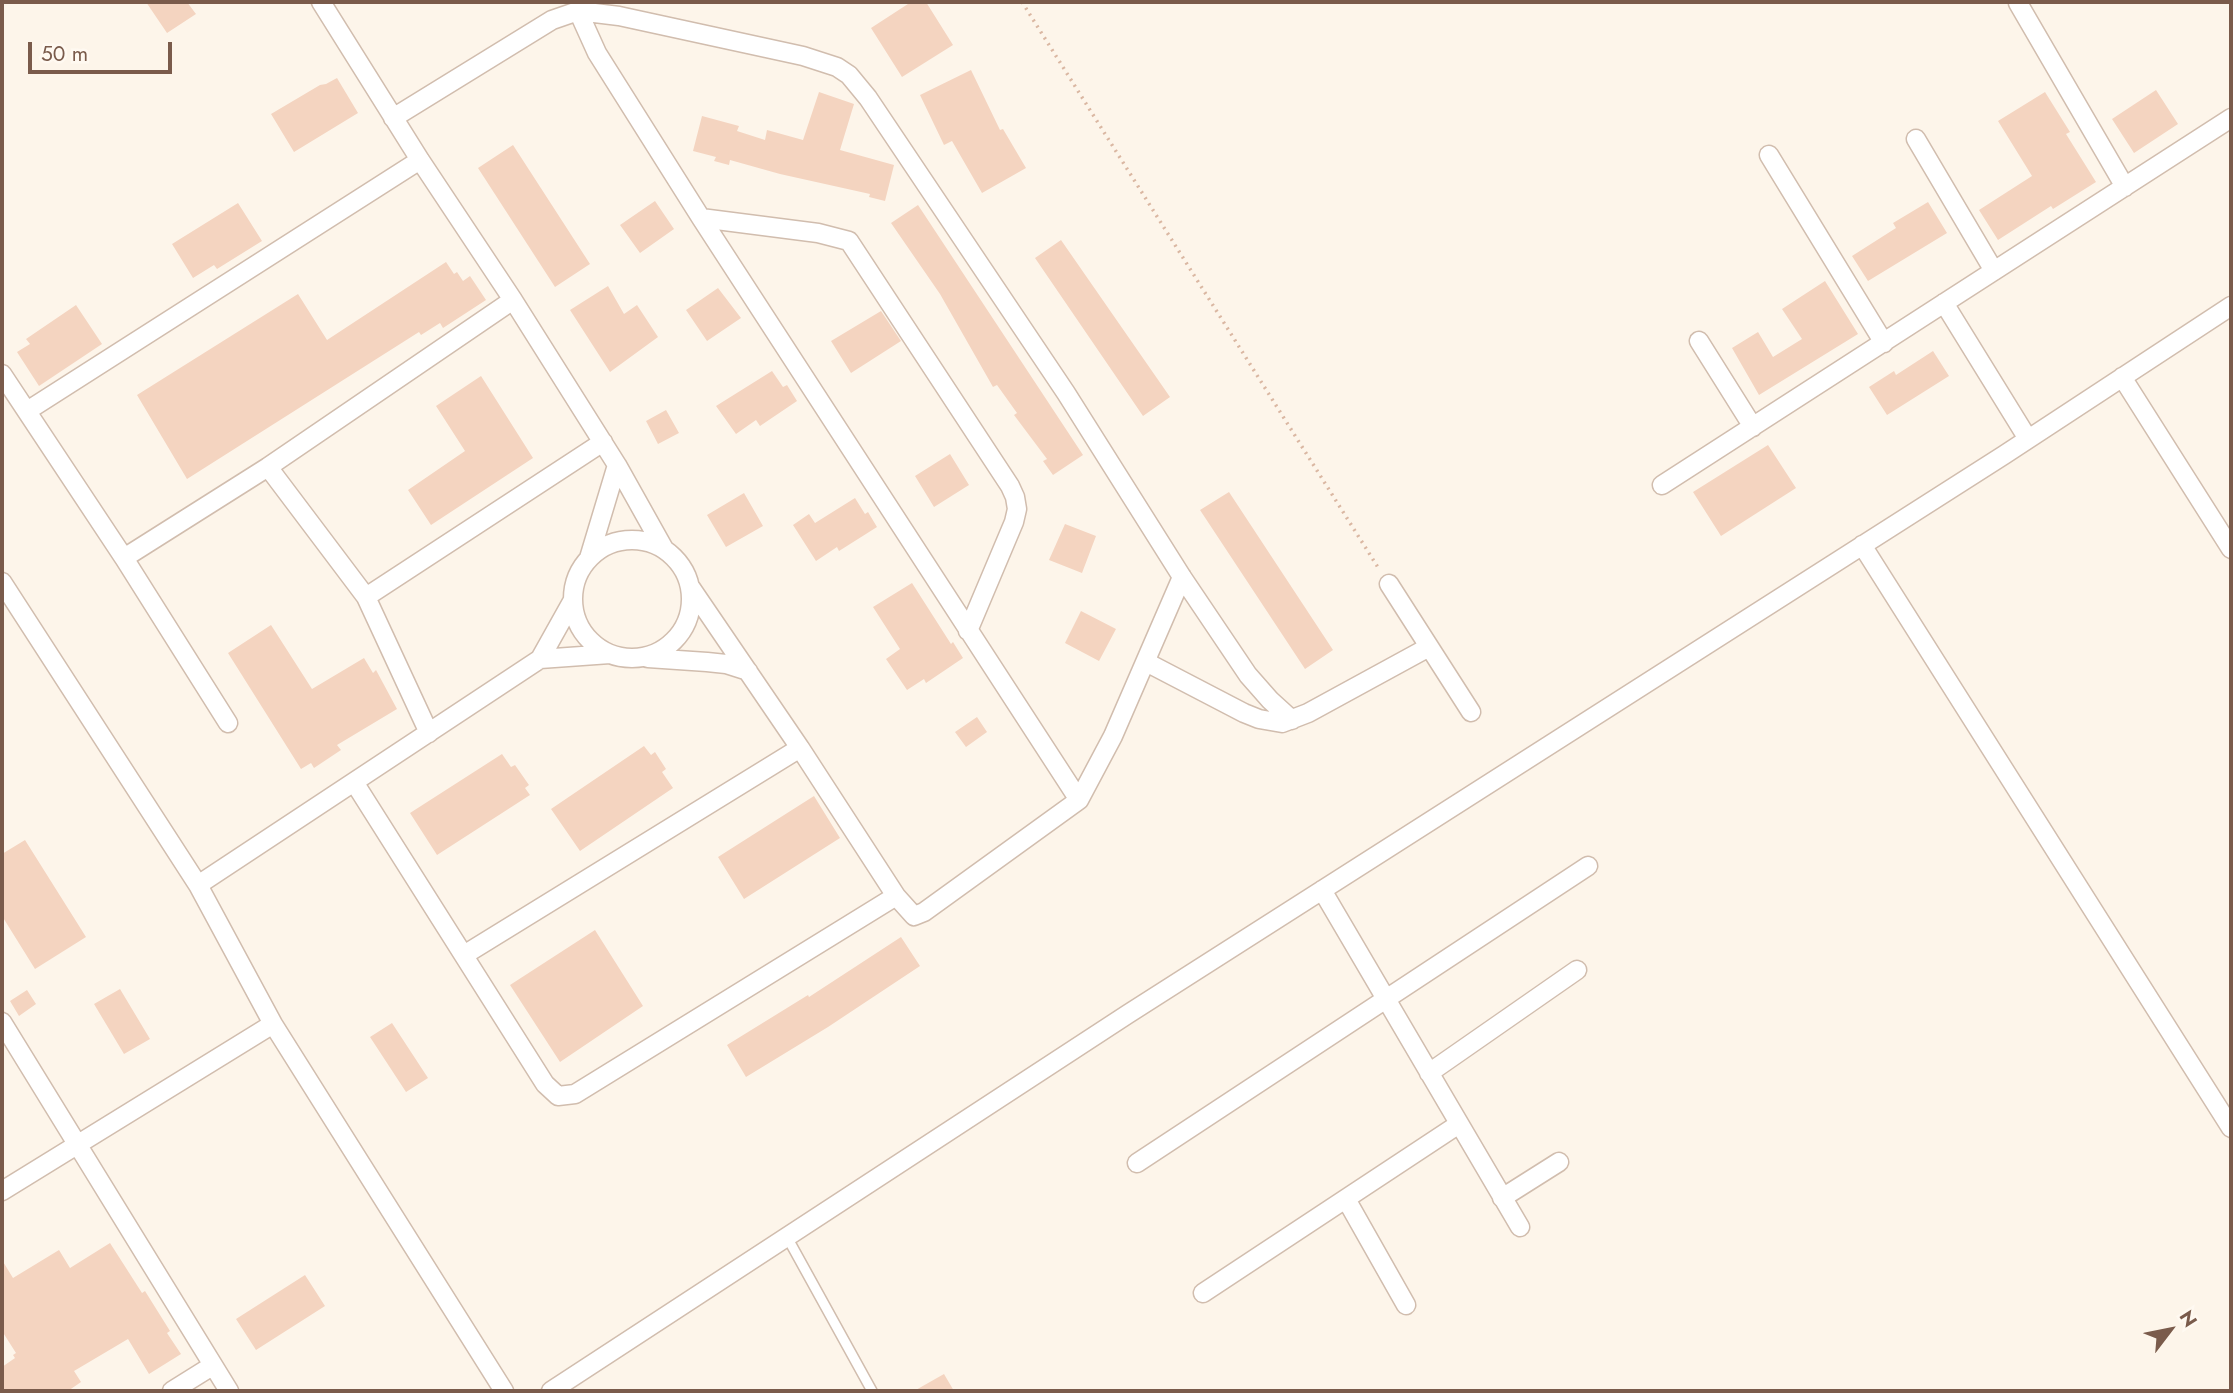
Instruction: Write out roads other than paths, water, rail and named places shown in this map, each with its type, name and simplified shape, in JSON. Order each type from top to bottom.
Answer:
[{"type":"street","points":[[321,2],[603,442],[664,549]]},
{"type":"street","points":[[2018,3],[2124,187]]},
{"type":"street","points":[[393,118],[552,20],[578,11],[619,16],[803,55],[837,67],[849,75],[869,98],[1059,382],[1182,577],[1248,675],[1292,720]]},
{"type":"street","points":[[578,11],[597,53],[701,218],[1079,800]]},
{"type":"street","points":[[1662,485],[2231,118]]},
{"type":"street","points":[[1916,139],[1994,271]]},
{"type":"street","points":[[1769,155],[1884,343]]},
{"type":"street","points":[[27,411],[420,160]]},
{"type":"street","points":[[701,218],[818,233],[849,241],[1003,475],[1016,497],[1017,509],[1009,536],[968,631]]},
{"type":"street","points":[[124,558],[268,467],[513,300]]},
{"type":"street","points":[[1944,303],[2028,439]]},
{"type":"street","points":[[551,1391],[1322,890],[2028,439],[2231,306]]},
{"type":"street","points":[[1699,341],[1753,427]]},
{"type":"street","points":[[2,374],[124,558],[228,723]]},
{"type":"street","points":[[2122,377],[2231,549]]},
{"type":"street","points":[[366,597],[603,442]]},
{"type":"street","points":[[589,558],[617,465]]},
{"type":"street","points":[[268,467],[366,597],[429,733]]},
{"type":"street","points":[[748,671],[726,664],[626,658],[596,646],[584,633],[576,617],[573,600],[580,570],[600,549],[625,540],[652,543],[676,559],[691,588],[748,671],[800,748],[895,896],[914,916],[919,915],[1079,800],[1113,736],[1182,577]]},
{"type":"street","points":[[1862,545],[2231,1128]]},
{"type":"street","points":[[2,582],[198,885],[273,1024],[504,1391]]},
{"type":"street","points":[[1389,584],[1471,712]]},
{"type":"street","points":[[642,658],[670,645],[681,633],[688,620],[691,588]]},
{"type":"street","points":[[198,885],[540,659],[573,600]]},
{"type":"street","points":[[1146,662],[1259,719],[1282,723],[1429,647]]},
{"type":"street","points":[[540,659],[611,654]]},
{"type":"street","points":[[464,955],[800,748]]},
{"type":"street","points":[[354,782],[545,1084],[558,1096],[575,1094],[895,896]]},
{"type":"street","points":[[1137,1163],[1588,866]]},
{"type":"street","points":[[1322,890],[1520,1227]]},
{"type":"street","points":[[1429,1073],[1577,970]]},
{"type":"street","points":[[2,1022],[229,1391]]},
{"type":"street","points":[[2,1191],[273,1024]]},
{"type":"street","points":[[1203,1293],[1459,1124]]},
{"type":"street","points":[[1502,1198],[1559,1162]]},
{"type":"street","points":[[1346,1199],[1406,1305]]},
{"type":"street","points":[[172,1391],[212,1366]]},
{"type":"lane","points":[[787,1237],[872,1391]]}]
